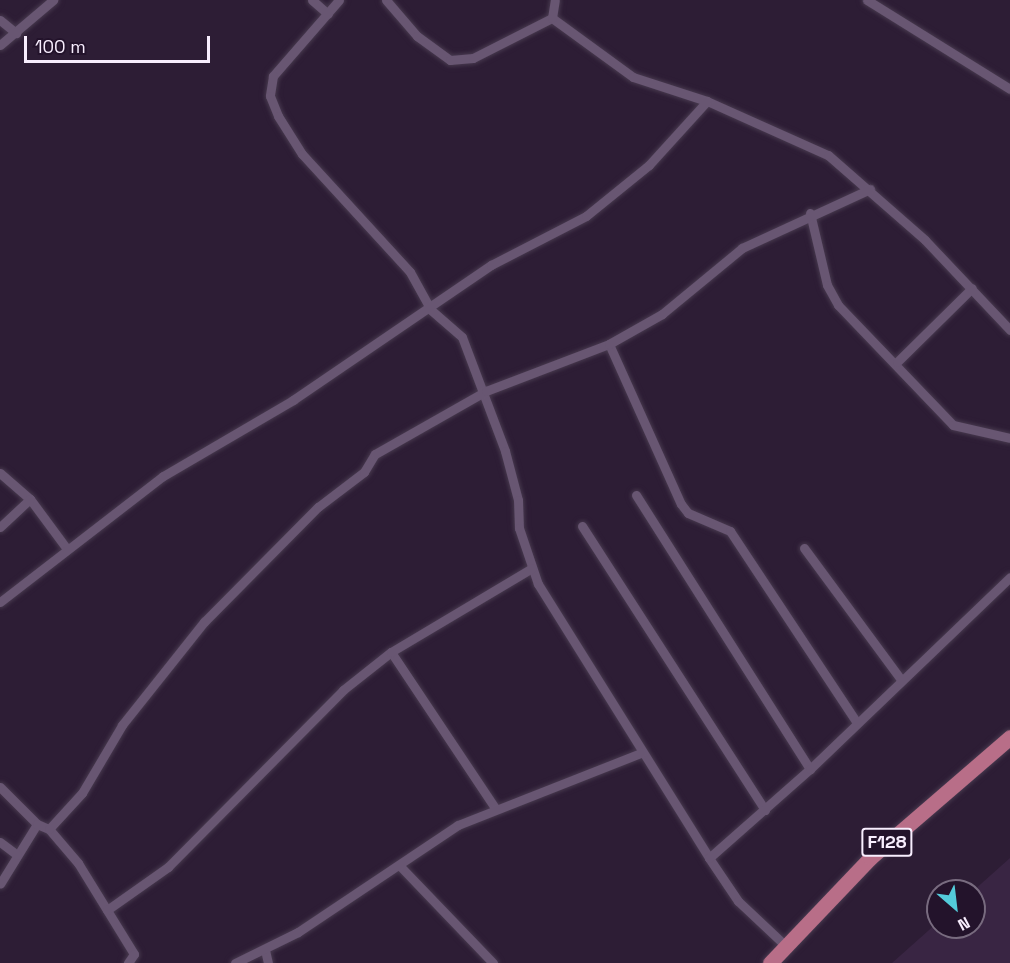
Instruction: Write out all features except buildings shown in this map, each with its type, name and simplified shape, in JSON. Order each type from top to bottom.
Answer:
[{"type":"main road","name":"F128","points":[[774,957],[870,858],[1010,737]]},
{"type":"street","points":[[0,45],[52,0]]},
{"type":"street","points":[[312,0],[328,14]]},
{"type":"street","points":[[339,0],[277,70],[270,96],[302,154],[410,272],[431,310],[462,337],[486,391],[532,567],[641,753],[774,957]]},
{"type":"street","points":[[386,0],[417,36],[450,60],[473,58],[552,18]]},
{"type":"street","points":[[552,18],[555,0]]},
{"type":"street","points":[[867,0],[1010,89]]},
{"type":"street","points":[[552,18],[633,77],[707,101],[828,155],[870,189],[972,288],[1010,330]]},
{"type":"street","points":[[0,20],[16,33]]},
{"type":"street","points":[[0,602],[163,476],[431,310],[490,265],[586,216],[649,165],[707,101]]},
{"type":"street","points":[[49,829],[82,793],[122,725],[204,622],[285,539],[364,472],[375,454],[486,391],[609,344],[662,314],[721,262],[810,213],[870,189]]},
{"type":"street","points":[[810,213],[827,285],[838,305],[897,362],[953,424],[1010,438]]},
{"type":"street","points":[[897,362],[972,288]]},
{"type":"street","points":[[609,344],[681,504],[688,513],[730,531],[857,723]]},
{"type":"street","points":[[0,472],[30,499],[67,549]]},
{"type":"street","points":[[636,495],[810,769]]},
{"type":"street","points":[[0,526],[30,499]]},
{"type":"street","points":[[582,526],[765,810]]},
{"type":"street","points":[[804,548],[900,678]]},
{"type":"street","points":[[107,910],[168,867],[343,690],[391,652],[532,567]]},
{"type":"street","points":[[709,858],[810,769],[900,678],[1010,577]]},
{"type":"street","points":[[391,652],[495,808]]},
{"type":"street","points":[[235,963],[264,950],[495,808],[641,753]]},
{"type":"street","points":[[0,788],[37,824],[49,829],[107,910],[134,954],[128,963]]},
{"type":"street","points":[[0,884],[37,824]]},
{"type":"street","points":[[0,842],[18,855]]},
{"type":"street","points":[[399,865],[493,963]]},
{"type":"street","points":[[264,950],[268,963]]},
{"type":"shaded area","points":[[1010,858],[1010,963],[892,963],[926,933],[926,939],[986,939],[986,879]]}]
